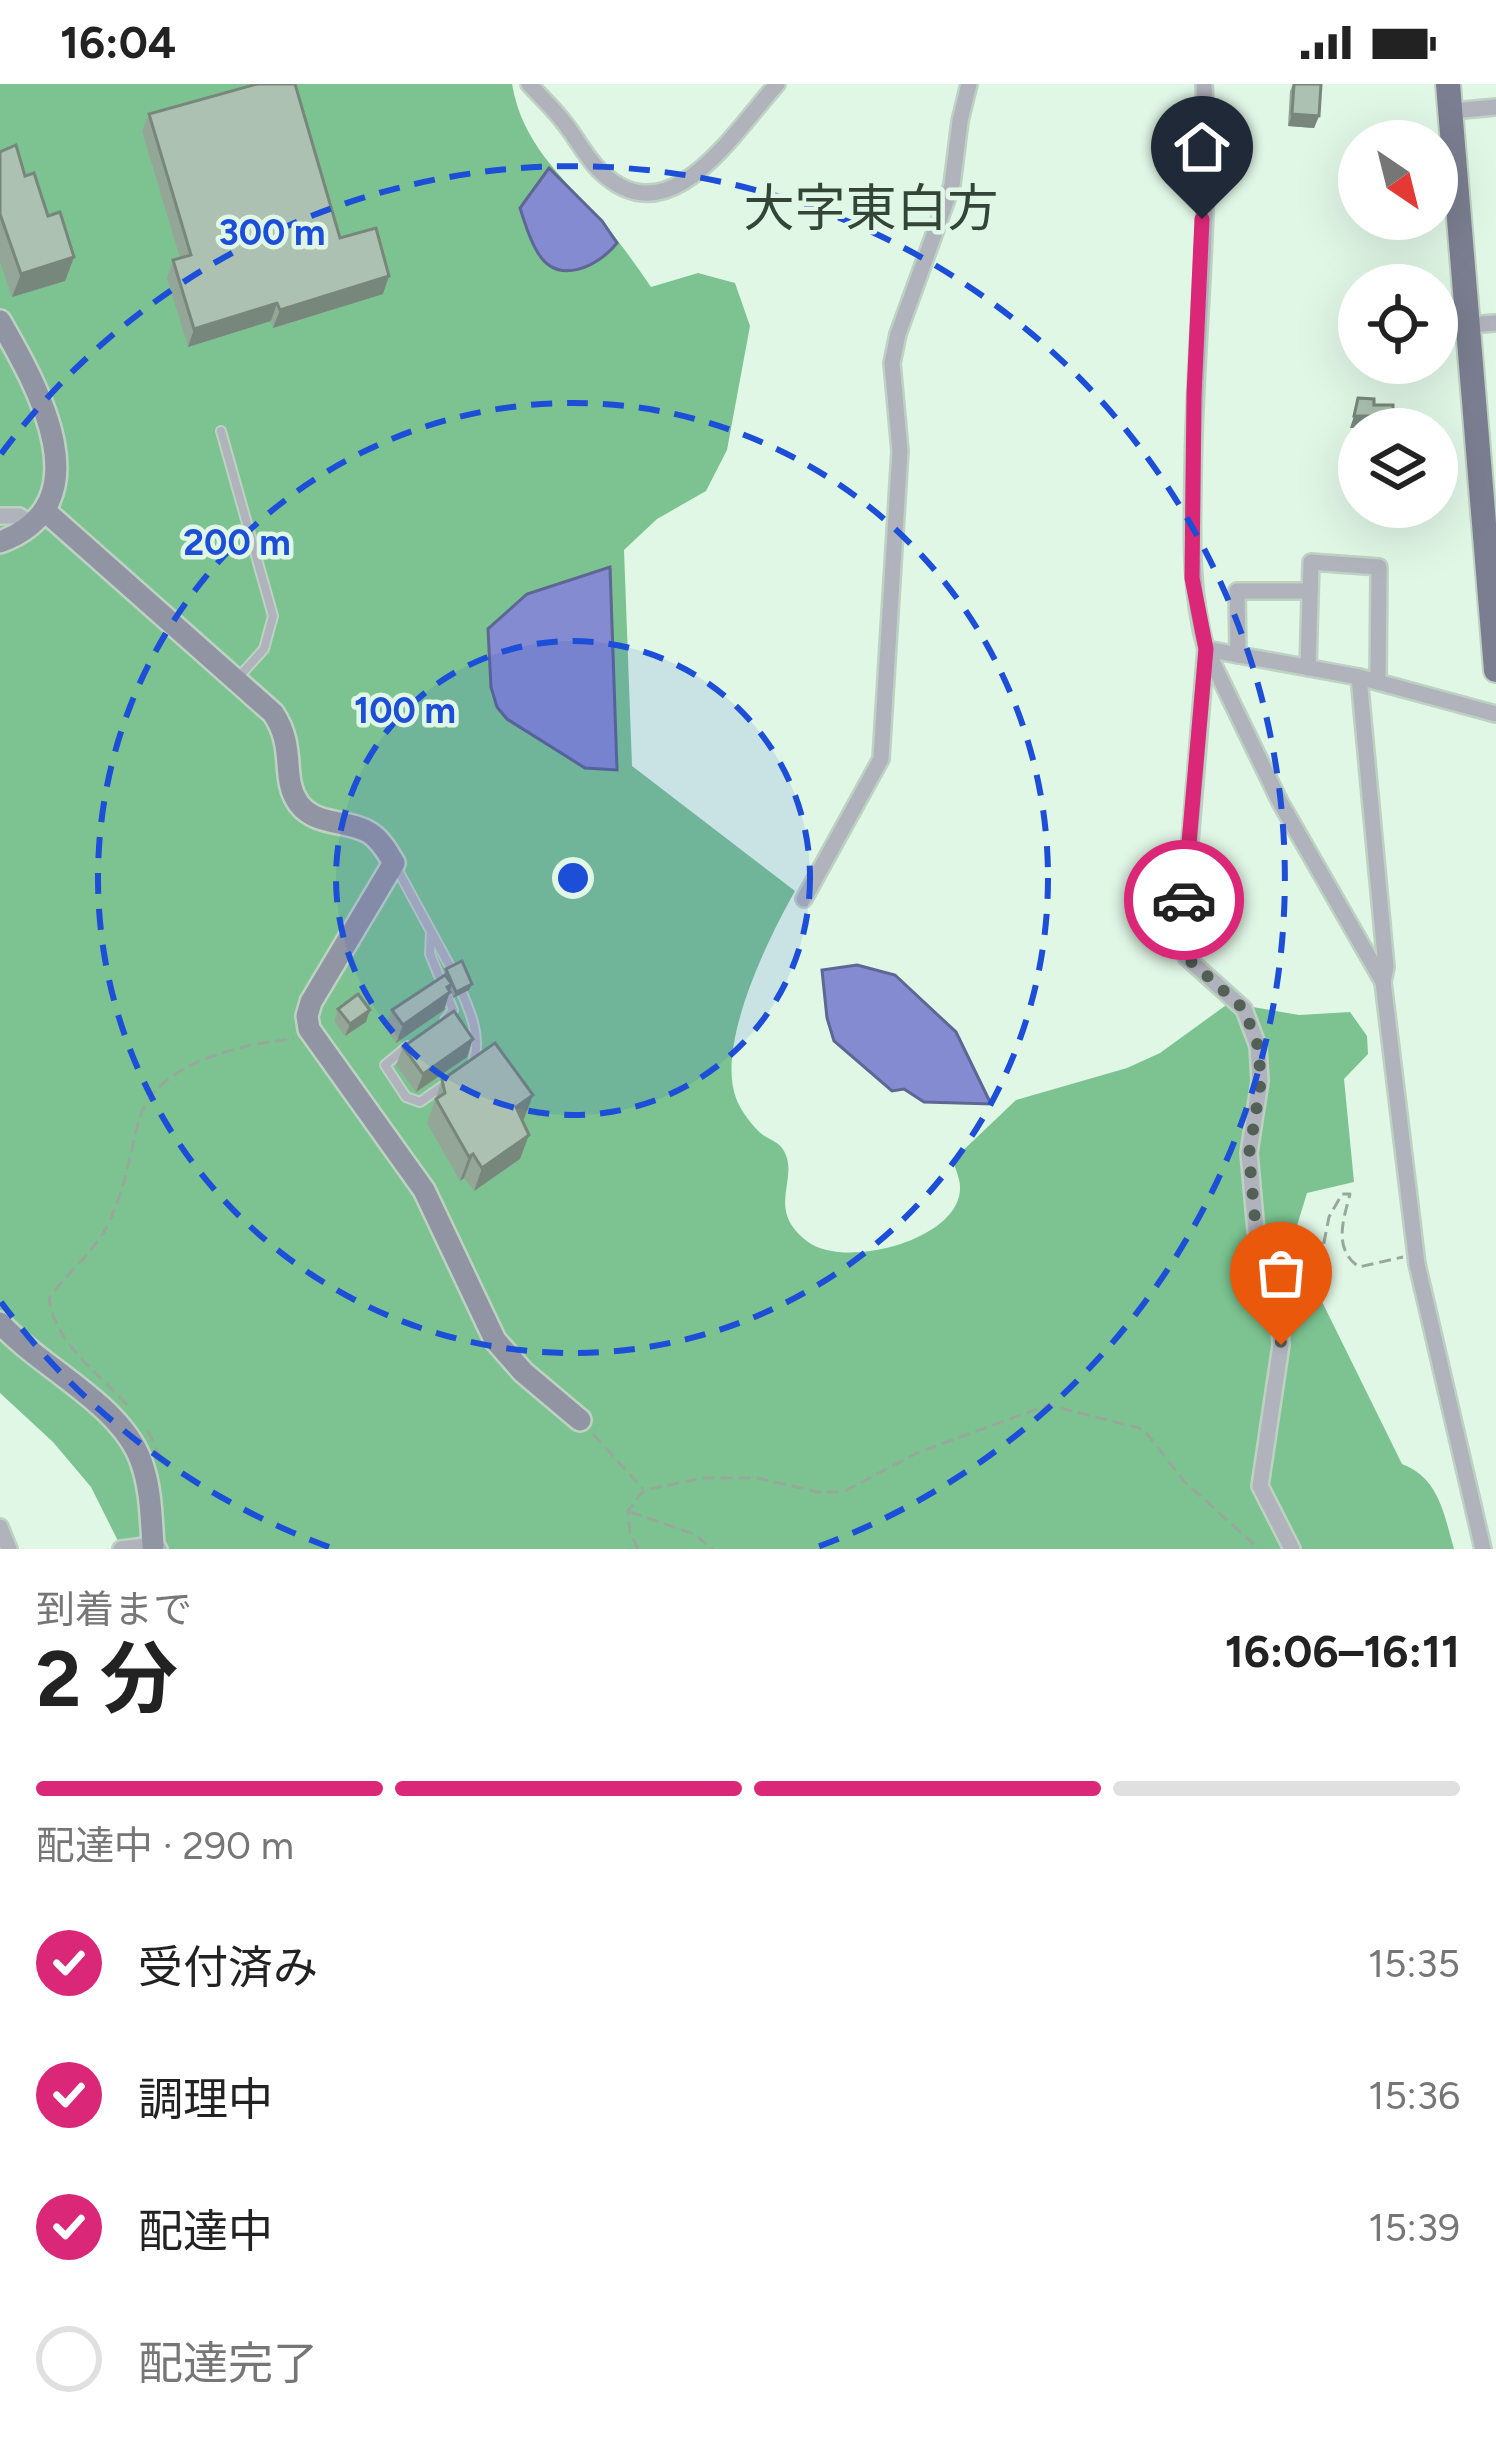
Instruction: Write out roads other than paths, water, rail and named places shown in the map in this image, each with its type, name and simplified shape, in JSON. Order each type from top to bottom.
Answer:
[{"type":"main road","points":[[1451,84],[1496,670]]},
{"type":"street","points":[[529,84],[598,169],[628,192],[657,195],[705,167],[777,84]]},
{"type":"street","points":[[804,899],[881,759],[900,451],[892,363],[952,185],[970,84]]},
{"type":"street","points":[[1204,84],[1207,131],[1194,395],[1192,578],[1206,649],[1280,802],[1383,982]]},
{"type":"street","points":[[1453,111],[1496,106]]},
{"type":"street","points":[[0,321],[35,394],[58,461],[57,483],[39,517],[0,542]]},
{"type":"street","points":[[1469,325],[1496,323]]},
{"type":"street","points":[[0,516],[39,517],[236,680],[284,729],[291,791],[302,809],[322,820],[370,833],[394,863],[311,1002],[307,1016],[314,1037],[424,1190],[495,1340],[523,1372],[580,1420]]},
{"type":"street","points":[[1308,668],[1311,562],[1379,567],[1378,682]]},
{"type":"street","points":[[1238,655],[1237,591],[1310,591]]},
{"type":"street","points":[[1206,649],[1359,677],[1496,714]]},
{"type":"street","points":[[1206,649],[1182,938],[1186,957],[1244,1009],[1258,1046],[1261,1081],[1249,1154],[1255,1226],[1281,1345],[1260,1486],[1292,1549]]},
{"type":"street","points":[[1359,677],[1386,967],[1383,982],[1416,1254],[1483,1549]]},
{"type":"street","points":[[0,1323],[121,1425],[140,1457],[156,1547],[121,1549]]},
{"type":"street","points":[[0,1526],[9,1549]]},
{"type":"lane","points":[[221,431],[273,616],[264,649],[236,680]]},
{"type":"lane","points":[[394,863],[443,948],[475,1032],[474,1062],[466,1070]]},
{"type":"lane","points":[[427,1033],[453,1010],[430,954],[431,932]]},
{"type":"lane","points":[[410,1045],[386,1065],[406,1097],[420,1102],[451,1081]]},
{"type":"water","points":[[549,168],[602,221],[617,243],[578,269],[556,269],[546,263],[532,242],[520,208]]},
{"type":"water","points":[[610,567],[617,770],[585,768],[507,719],[491,687],[488,629],[527,594]]},
{"type":"water","points":[[857,965],[895,975],[956,1032],[991,1104],[924,1102],[904,1089],[892,1091],[834,1041],[822,970]]},
{"type":"district","name":"大字東白方","points":[[871,208]]}]
